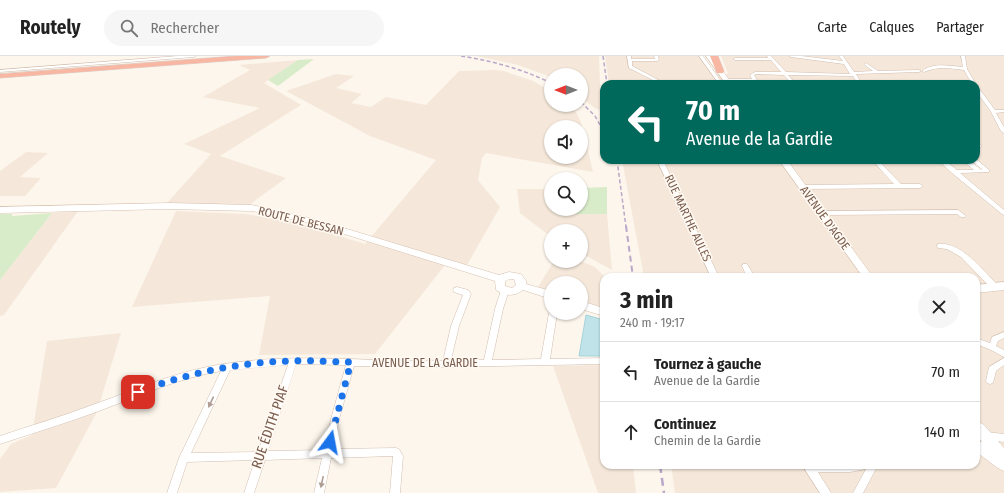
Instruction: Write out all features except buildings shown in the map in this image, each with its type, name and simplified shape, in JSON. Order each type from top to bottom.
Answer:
[{"type":"highway","points":[[0,76],[266,56]]},
{"type":"highway","points":[[714,56],[720,71]]},
{"type":"street","points":[[0,71],[194,56]]},
{"type":"street","points":[[656,56],[657,60],[629,58],[630,67],[656,80]]},
{"type":"street","points":[[701,56],[722,80]]},
{"type":"street","points":[[709,56],[720,71],[724,80]]},
{"type":"street","points":[[791,56],[846,63]]},
{"type":"street","points":[[842,56],[857,80]]},
{"type":"street","points":[[963,56],[965,69],[972,80]]},
{"type":"street","points":[[735,59],[771,57],[790,80]]},
{"type":"street","points":[[866,64],[877,72]]},
{"type":"street","points":[[924,71],[928,68],[934,67],[965,69]]},
{"type":"street","points":[[755,80],[752,74],[853,74],[919,71]]},
{"type":"street","points":[[980,93],[1004,132]]},
{"type":"street","points":[[993,112],[1004,111]]},
{"type":"street","name":"RUE MARTHE AULES","points":[[662,164],[713,273]]},
{"type":"street","name":"AVENUE D'AGDE","points":[[786,164],[865,273]]},
{"type":"street","points":[[879,164],[899,186]]},
{"type":"street","points":[[945,164],[1004,213]]},
{"type":"street","points":[[954,172],[979,171]]},
{"type":"street","points":[[802,186],[920,186]]},
{"type":"street","name":"ROUTE DE BESSAN","points":[[0,210],[169,206],[252,208],[311,221],[500,279],[509,275],[517,276],[521,281],[521,286],[544,294]]},
{"type":"street","points":[[822,213],[958,212],[963,216]]},
{"type":"street","points":[[940,246],[949,246],[962,253],[999,286]]},
{"type":"street","points":[[745,266],[749,273]]},
{"type":"street","points":[[500,279],[500,287],[505,290],[516,290],[521,286]]},
{"type":"street","points":[[980,288],[999,286]]},
{"type":"street","points":[[446,364],[455,326],[467,294],[457,290]]},
{"type":"street","points":[[487,363],[498,309],[505,290]]},
{"type":"street","points":[[588,307],[600,311]]},
{"type":"street","points":[[545,362],[552,320]]},
{"type":"street","points":[[992,347],[995,339],[1004,335]]},
{"type":"street","points":[[980,342],[1004,354]]},
{"type":"street","name":"AVENUE DE LA GARDIE","points":[[0,440],[93,409],[176,378],[227,367],[293,361],[446,364],[600,361]]},
{"type":"street","name":"RUE ÉDITH PIAF","points":[[248,493],[293,361]]},
{"type":"street","points":[[990,381],[992,369],[1004,361]]},
{"type":"street","points":[[319,493],[327,454],[351,362]]},
{"type":"street","points":[[172,493],[184,458],[227,367]]},
{"type":"street","points":[[982,442],[1004,438]]},
{"type":"street","points":[[982,442],[1004,457]]},
{"type":"street","points":[[982,442],[990,453],[1004,466]]},
{"type":"street","points":[[184,458],[396,452],[398,456],[395,493]]},
{"type":"street","points":[[810,469],[826,493]]},
{"type":"street","points":[[858,493],[871,469]]},
{"type":"shaded area","points":[[476,56],[599,56],[600,110],[596,109],[588,103],[588,68],[544,68],[544,74],[518,65]]},
{"type":"shaded area","points":[[605,56],[699,56],[712,74],[728,74],[721,56],[1004,56],[1004,493],[675,493],[672,469],[980,469],[980,273],[643,273],[623,164],[980,164],[980,80],[608,80]]},
{"type":"shaded area","points":[[298,60],[264,83],[301,105],[220,156],[286,178],[249,205],[167,203],[211,154],[184,144],[260,108],[203,97],[250,70],[239,65]]},
{"type":"shaded area","points":[[496,70],[504,71],[533,81],[544,87],[544,112],[576,112],[580,120],[544,120],[544,163],[486,153],[482,158],[478,180],[500,207],[467,265],[449,260],[375,354],[259,355],[270,296],[132,307],[176,211],[244,214],[296,222],[365,244],[436,160],[370,136],[286,91],[336,74],[354,76],[336,88],[362,94],[351,103],[371,107],[386,97],[426,105],[459,71]]},
{"type":"shaded area","points":[[588,151],[593,172],[548,164],[588,164]]},
{"type":"shaded area","points":[[26,152],[48,153],[20,177],[41,178],[25,196],[0,196],[0,171]]},
{"type":"shaded area","points":[[517,189],[544,189],[544,216],[588,216],[588,214],[607,214],[612,270],[588,257],[588,224],[544,224],[544,232],[520,213]]},
{"type":"shaded area","points":[[78,211],[4,315],[0,316],[0,280],[52,213]]},
{"type":"shaded area","points":[[588,264],[595,267],[601,273],[600,308],[588,303],[588,276],[545,276],[550,268],[588,268]]},
{"type":"shaded area","points":[[544,277],[544,289],[538,287]]},
{"type":"shaded area","points":[[121,333],[97,412],[56,488],[0,492],[0,459],[11,444],[32,435],[47,341]]},
{"type":"shaded area","points":[[600,365],[600,469],[633,469],[636,493],[598,493],[553,366]]},
{"type":"green space","points":[[314,59],[278,86],[268,80],[298,60]]},
{"type":"green space","points":[[607,187],[607,214],[588,214],[588,188]]},
{"type":"green space","points":[[52,213],[0,280],[0,214],[12,214],[12,216]]},
{"type":"water","points":[[588,316],[600,319],[600,356],[579,356],[585,320],[588,320]]},
{"type":"railway","points":[[461,56],[507,66],[544,80]]},
{"type":"railway","points":[[603,56],[606,80]]},
{"type":"railway","points":[[588,109],[595,116],[600,125]]},
{"type":"railway","points":[[618,164],[626,227]]},
{"type":"railway","points":[[626,226],[632,273]]},
{"type":"railway","points":[[661,469],[664,493]]},
{"type":"route","points":[[138,392],[176,378],[208,370],[240,365],[293,361],[351,362],[330,442]]}]
